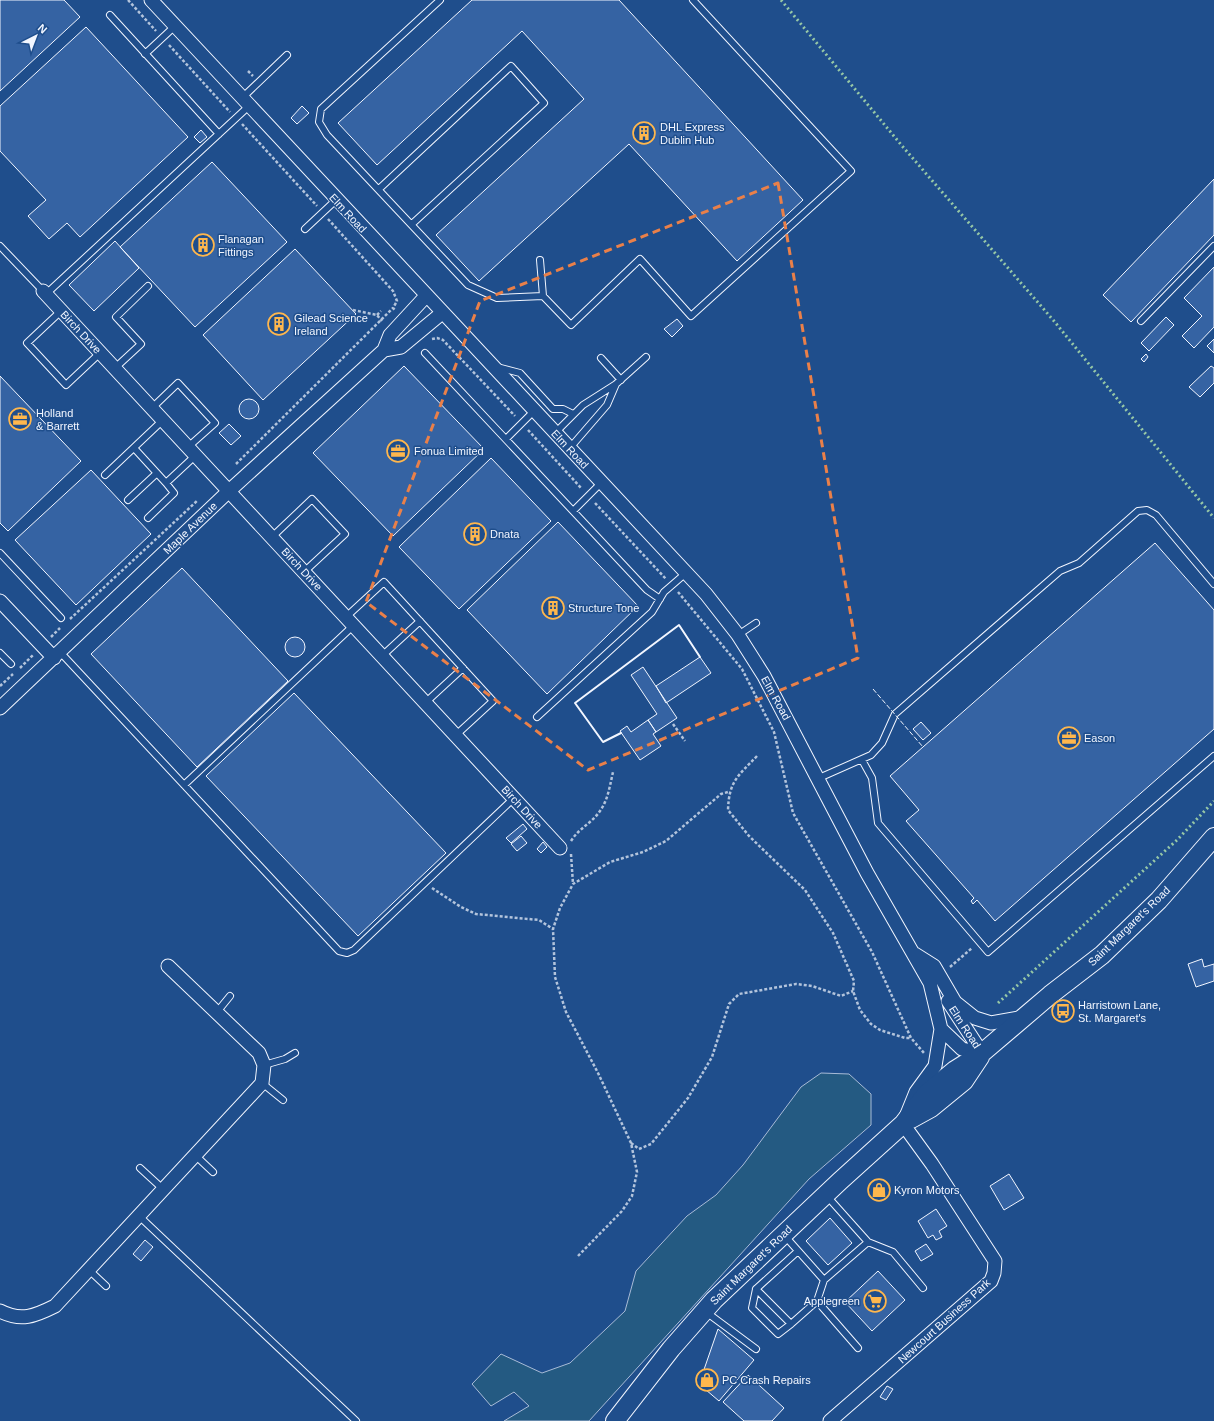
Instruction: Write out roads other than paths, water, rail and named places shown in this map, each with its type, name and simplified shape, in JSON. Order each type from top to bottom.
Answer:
[{"type":"main road","name":"Saint Margaret's Road","points":[[615,1421],[671,1349],[704,1311],[825,1194],[903,1124],[931,1108],[964,1081],[982,1053],[1024,1017],[1102,955],[1159,900],[1214,837]]},
{"type":"street","name":"Elm Road","points":[[151,0],[336,200],[706,594],[738,635],[764,676],[819,778],[867,873],[930,983],[941,1029],[934,1066],[916,1092],[903,1124]]},
{"type":"street","name":"Birch Drive","points":[[44,293],[560,848]]},
{"type":"street","name":"Maple Avenue","points":[[0,708],[229,491],[384,350],[390,335],[426,296]]},
{"type":"street","name":"Maple Avenue","points":[[384,350],[401,347],[442,313]]},
{"type":"street","points":[[0,601],[42,646],[57,655]]},
{"type":"street","name":"Elm Road","points":[[913,954],[934,966],[955,1002],[975,1018],[991,1023],[1024,1017]]},
{"type":"street","points":[[0,1311],[12,1317],[36,1316],[55,1306],[196,1156],[262,1083],[264,1065],[259,1053],[168,966]]},
{"type":"street","name":"Elm Road","points":[[930,983],[947,998],[982,1053]]},
{"type":"street","name":"Elm Road","points":[[941,1029],[962,1049],[982,1053]]},
{"type":"street","name":"Newcourt Business Park","points":[[830,1421],[991,1281],[994,1273],[995,1262],[932,1164],[903,1124]]},
{"type":"lane","points":[[440,0],[322,109],[319,122],[327,135],[468,285],[497,298],[543,296]]},
{"type":"lane","points":[[540,260],[543,296],[571,325],[640,259],[691,316],[851,171],[692,0]]},
{"type":"lane","points":[[110,15],[219,134]]},
{"type":"lane","points":[[145,54],[175,26]]},
{"type":"lane","points":[[0,246],[44,293],[219,134],[245,102],[288,55]]},
{"type":"lane","points":[[379,190],[511,66],[544,103],[412,224]]},
{"type":"lane","points":[[306,229],[336,200]]},
{"type":"lane","points":[[1141,320],[1214,246]]},
{"type":"lane","points":[[115,368],[141,344],[116,317],[148,286]]},
{"type":"lane","points":[[61,311],[26,343],[66,385],[100,353]]},
{"type":"lane","points":[[425,353],[647,590],[660,599]]},
{"type":"lane","points":[[555,433],[572,414],[583,405],[619,382],[646,357]]},
{"type":"lane","points":[[601,358],[619,382]]},
{"type":"lane","points":[[492,366],[520,373],[553,408],[563,409],[572,414]]},
{"type":"lane","points":[[569,449],[607,405],[619,382]]},
{"type":"lane","points":[[152,408],[178,383],[215,423],[166,483]]},
{"type":"lane","points":[[506,439],[534,411]]},
{"type":"lane","points":[[105,475],[163,420]]},
{"type":"lane","points":[[134,448],[174,493],[148,518]]},
{"type":"lane","points":[[128,500],[157,473]]},
{"type":"lane","points":[[573,511],[601,483]]},
{"type":"lane","points":[[272,537],[312,499],[340,528],[345,534],[304,572]]},
{"type":"lane","points":[[819,778],[871,755],[882,743],[895,714],[1060,571],[1079,563],[1138,511],[1147,510],[1156,515],[1214,584]]},
{"type":"lane","points":[[0,553],[61,618]]},
{"type":"lane","points":[[537,717],[652,612],[664,592],[686,573]]},
{"type":"lane","points":[[184,785],[350,621],[384,582],[493,700],[456,735]]},
{"type":"lane","points":[[382,656],[420,621]]},
{"type":"lane","points":[[738,635],[756,623]]},
{"type":"lane","points":[[0,653],[11,664]]},
{"type":"lane","points":[[57,655],[184,785],[340,951],[347,953],[354,950],[514,798]]},
{"type":"lane","points":[[425,703],[463,668]]},
{"type":"lane","points":[[862,760],[872,778],[878,823],[988,952],[1214,756]]},
{"type":"lane","points":[[217,1012],[230,996]]},
{"type":"lane","points":[[264,1065],[285,1059],[295,1053]]},
{"type":"lane","points":[[262,1083],[282,1100]]},
{"type":"lane","points":[[196,1156],[213,1172]]},
{"type":"lane","points":[[140,1168],[164,1190]]},
{"type":"lane","points":[[825,1194],[868,1242],[893,1252],[924,1288]]},
{"type":"lane","points":[[139,1216],[356,1421]]},
{"type":"lane","points":[[783,1234],[824,1280]]},
{"type":"lane","points":[[798,1251],[756,1289],[752,1308],[778,1334],[818,1301],[824,1280],[868,1242]]},
{"type":"lane","points":[[89,1270],[106,1286]]},
{"type":"lane","points":[[756,1289],[791,1324]]},
{"type":"lane","points":[[818,1301],[858,1348]]},
{"type":"lane","points":[[704,1311],[756,1350]]},
{"type":"place","name":"DHL Express Dublin Hub","points":[[644,133]]},
{"type":"place","name":"Flanagan Fittings","points":[[203,245]]},
{"type":"place","name":"Gilead Science Ireland","points":[[279,324]]},
{"type":"place","name":"Holland & Barrett","points":[[20,419]]},
{"type":"place","name":"Fonua Limited","points":[[398,451]]},
{"type":"place","name":"Dnata","points":[[475,534]]},
{"type":"place","name":"Structure Tone","points":[[553,608]]},
{"type":"place","name":"Eason","points":[[1069,738]]},
{"type":"place","name":"Harristown Lane, St. Margaret's","points":[[1063,1011]]},
{"type":"place","name":"Kyron Motors","points":[[879,1190]]},
{"type":"place","name":"Applegreen","points":[[875,1301]]},
{"type":"place","name":"PC Crash Repairs","points":[[707,1380]]}]
